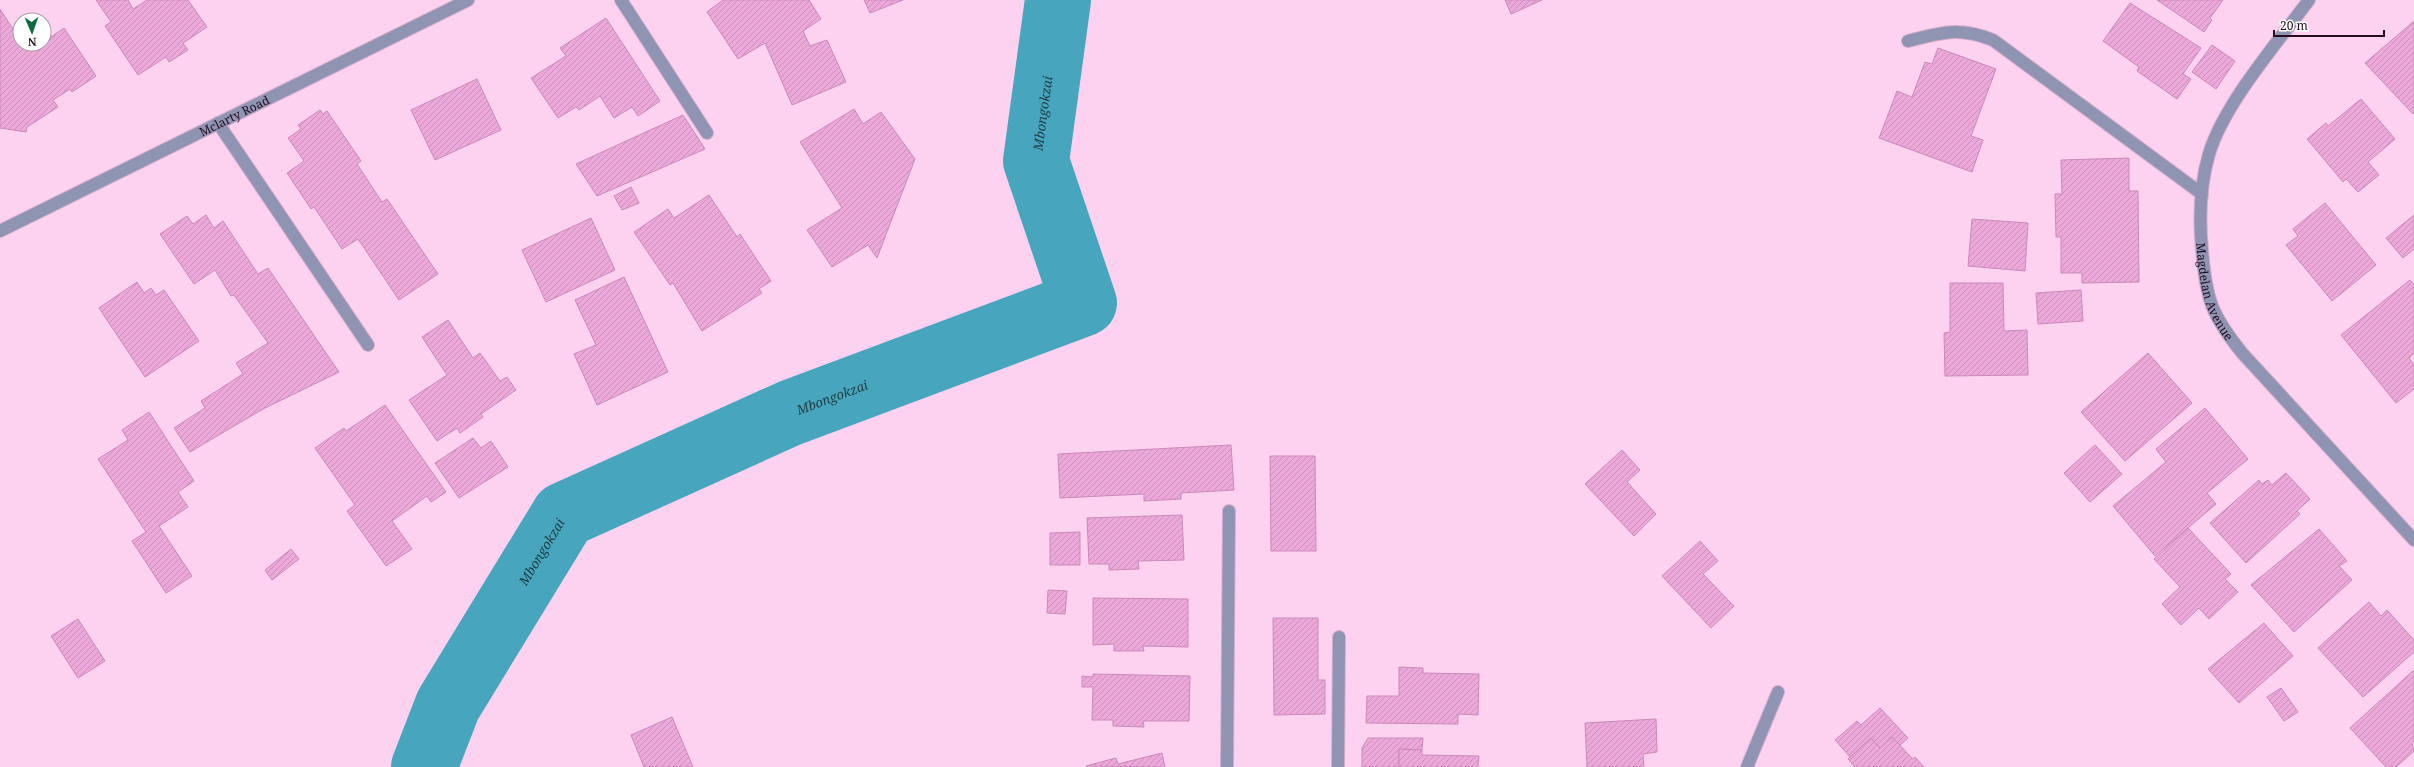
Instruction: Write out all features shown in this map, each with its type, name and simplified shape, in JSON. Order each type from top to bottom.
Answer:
[{"type":"street","name":"Mclarty Road","points":[[0,231],[468,0]]},
{"type":"street","points":[[622,0],[707,133]]},
{"type":"street","name":"Magdelan Avenue","points":[[2309,0],[2251,78],[2229,113],[2210,154],[2202,194],[2200,235],[2204,273],[2210,304],[2221,328],[2243,354],[2414,540]]},
{"type":"street","points":[[1908,41],[1951,32],[1972,32],[1993,40],[2202,194]]},
{"type":"street","points":[[218,123],[368,345]]},
{"type":"street","points":[[1227,767],[1229,511]]},
{"type":"street","points":[[1338,767],[1339,636]]},
{"type":"street","points":[[1747,767],[1778,692]]},
{"type":"building","points":[[96,0],[128,0],[133,9],[147,0],[188,0],[207,27],[183,43],[188,50],[169,62],[166,57],[138,75],[105,26],[111,22]]},
{"type":"building","points":[[723,0],[809,0],[821,19],[803,31],[810,46],[827,40],[846,82],[792,105],[765,43],[738,59],[707,12]]},
{"type":"building","points":[[864,0],[903,0],[870,13]]},
{"type":"building","points":[[1505,0],[1542,0],[1511,14]]},
{"type":"building","points":[[2157,0],[2223,0],[2210,18],[2212,20],[2204,32]]},
{"type":"building","points":[[2130,3],[2201,48],[2183,74],[2191,79],[2177,99],[2137,71],[2139,67],[2103,41]]},
{"type":"building","points":[[0,9],[12,27],[12,52],[52,52],[52,36],[64,28],[96,76],[72,92],[70,89],[53,100],[58,107],[27,127],[26,132],[0,128]]},
{"type":"building","points":[[606,18],[660,101],[638,116],[632,107],[614,118],[600,96],[579,110],[576,107],[558,118],[531,78],[566,56],[560,48]]},
{"type":"building","points":[[2414,21],[2414,113],[2413,114],[2365,63]]},
{"type":"building","points":[[2212,45],[2235,61],[2216,89],[2192,72]]},
{"type":"building","points":[[1938,48],[1996,69],[1971,136],[1983,140],[1972,172],[1879,138],[1897,91],[1912,97],[1925,62],[1932,64]]},
{"type":"building","points":[[477,79],[501,130],[435,160],[411,110]]},
{"type":"building","points":[[2361,99],[2395,139],[2368,162],[2379,175],[2358,192],[2346,179],[2343,182],[2307,139],[2326,123],[2328,126]]},
{"type":"building","points":[[854,109],[863,124],[881,112],[915,159],[877,258],[868,245],[832,267],[807,230],[842,208],[800,142]]},
{"type":"building","points":[[320,110],[323,114],[327,111],[361,161],[357,164],[382,202],[387,199],[438,274],[399,300],[358,239],[342,249],[314,207],[311,209],[287,173],[304,161],[288,138],[301,129],[298,125]]},
{"type":"building","points":[[683,115],[705,149],[597,196],[576,164]]},
{"type":"building","points":[[2129,158],[2129,191],[2138,191],[2139,282],[2082,283],[2082,273],[2061,273],[2061,237],[2056,237],[2055,194],[2062,194],[2061,160]]},
{"type":"building","points":[[631,187],[639,203],[622,210],[614,196]]},
{"type":"building","points":[[709,195],[737,237],[740,234],[771,281],[759,289],[762,293],[702,331],[673,283],[670,285],[634,232],[668,209],[674,218]]},
{"type":"building","points":[[2325,203],[2376,265],[2332,301],[2286,245],[2298,236],[2293,229]]},
{"type":"building","points":[[206,215],[214,228],[223,221],[258,274],[268,268],[339,372],[263,409],[190,452],[174,428],[205,408],[201,401],[243,374],[236,363],[268,343],[234,295],[231,296],[215,270],[194,284],[160,234],[187,216],[193,224]]},
{"type":"building","points":[[2414,215],[2414,249],[2403,258],[2386,238]]},
{"type":"building","points":[[591,218],[615,270],[546,302],[522,250]]},
{"type":"building","points":[[1972,219],[2028,223],[2025,271],[1968,266]]},
{"type":"building","points":[[624,277],[668,372],[597,405],[574,354],[596,345],[575,300]]},
{"type":"building","points":[[2410,280],[2414,285],[2414,353],[2409,358],[2414,365],[2414,389],[2396,403],[2341,335]]},
{"type":"building","points":[[137,282],[144,293],[151,288],[156,295],[164,290],[199,341],[145,377],[99,308]]},
{"type":"building","points":[[1950,283],[2003,283],[2004,331],[2027,330],[2028,375],[1945,376],[1944,333],[1950,332]]},
{"type":"building","points":[[2081,290],[2083,321],[2038,324],[2036,293]]},
{"type":"building","points":[[448,320],[473,358],[480,353],[500,381],[507,377],[516,390],[481,414],[483,417],[460,433],[457,428],[437,441],[409,400],[447,375],[422,337]]},
{"type":"building","points":[[2148,353],[2192,403],[2125,461],[2081,412]]},
{"type":"building","points":[[385,405],[446,492],[431,502],[427,496],[392,521],[412,549],[386,566],[347,511],[355,505],[315,448],[344,428],[346,431]]},
{"type":"building","points":[[2205,408],[2248,459],[2207,493],[2216,504],[2155,556],[2113,506],[2166,462],[2156,449]]},
{"type":"building","points":[[149,412],[194,481],[178,492],[188,507],[159,526],[192,576],[166,593],[132,541],[146,532],[98,459],[128,440],[122,430]]},
{"type":"building","points":[[473,438],[481,448],[491,441],[508,467],[459,498],[435,463]]},
{"type":"building","points":[[1231,445],[1234,490],[1181,493],[1181,499],[1144,501],[1144,494],[1060,498],[1058,454]]},
{"type":"building","points":[[2095,445],[2122,474],[2090,502],[2064,473]]},
{"type":"building","points":[[1622,450],[1640,470],[1627,482],[1656,514],[1634,536],[1585,484]]},
{"type":"building","points":[[1270,456],[1315,456],[1316,551],[1271,551]]},
{"type":"building","points":[[2286,473],[2310,499],[2297,511],[2300,514],[2246,563],[2210,523],[2259,480],[2262,484],[2268,480],[2272,485]]},
{"type":"building","points":[[1182,515],[1184,560],[1138,561],[1139,569],[1109,570],[1109,564],[1089,564],[1087,518]]},
{"type":"building","points":[[2188,528],[2231,574],[2225,579],[2238,592],[2209,619],[2199,608],[2181,625],[2162,604],[2180,587],[2154,559]]},
{"type":"building","points":[[2319,529],[2347,561],[2339,566],[2352,580],[2294,632],[2251,585]]},
{"type":"building","points":[[1080,532],[1080,565],[1050,565],[1050,533]]},
{"type":"building","points":[[1700,541],[1718,561],[1703,574],[1734,606],[1711,628],[1662,576]]},
{"type":"building","points":[[291,549],[299,559],[272,580],[265,570]]},
{"type":"building","points":[[1048,590],[1067,591],[1065,614],[1047,613]]},
{"type":"building","points":[[1093,598],[1188,599],[1188,647],[1143,646],[1144,651],[1114,651],[1114,644],[1093,645]]},
{"type":"building","points":[[2369,602],[2381,616],[2387,610],[2414,640],[2414,652],[2363,697],[2318,648]]},
{"type":"building","points":[[1273,618],[1318,618],[1318,680],[1325,680],[1325,714],[1274,715]]},
{"type":"building","points":[[78,619],[105,661],[78,678],[51,636]]},
{"type":"building","points":[[2264,623],[2293,656],[2239,703],[2208,669]]},
{"type":"building","points":[[1399,667],[1423,668],[1423,673],[1479,674],[1478,715],[1458,714],[1458,724],[1366,723],[1367,696],[1399,696]]},
{"type":"building","points":[[2414,670],[2414,741],[2412,743],[2414,751],[2396,767],[2386,767],[2350,728]]},
{"type":"building","points":[[1093,674],[1190,676],[1189,721],[1143,721],[1144,727],[1113,726],[1113,720],[1092,720],[1093,687],[1082,687],[1082,676],[1093,677]]},
{"type":"building","points":[[2281,688],[2298,712],[2284,721],[2267,697]]},
{"type":"building","points":[[1880,708],[1908,738],[1900,745],[1892,737],[1880,748],[1871,738],[1850,757],[1835,740],[1857,721],[1861,725]]},
{"type":"building","points":[[672,717],[693,767],[644,767],[631,735]]},
{"type":"building","points":[[1656,719],[1657,752],[1643,754],[1644,767],[1587,767],[1585,723]]},
{"type":"building","points":[[1892,737],[1913,759],[1915,757],[1924,767],[1855,767],[1848,759],[1871,738],[1880,748]]},
{"type":"building","points":[[1368,738],[1423,738],[1422,750],[1399,749],[1399,767],[1362,767],[1362,748]]},
{"type":"building","points":[[1399,749],[1422,750],[1422,755],[1479,756],[1478,767],[1399,767]]},
{"type":"building","points":[[1162,753],[1165,767],[1086,766],[1116,758],[1118,764]]},
{"type":"waterway","name":"Mbongokzai","points":[[424,767],[448,705],[564,515],[790,413],[1084,303],[1036,161],[1058,0]]}]
